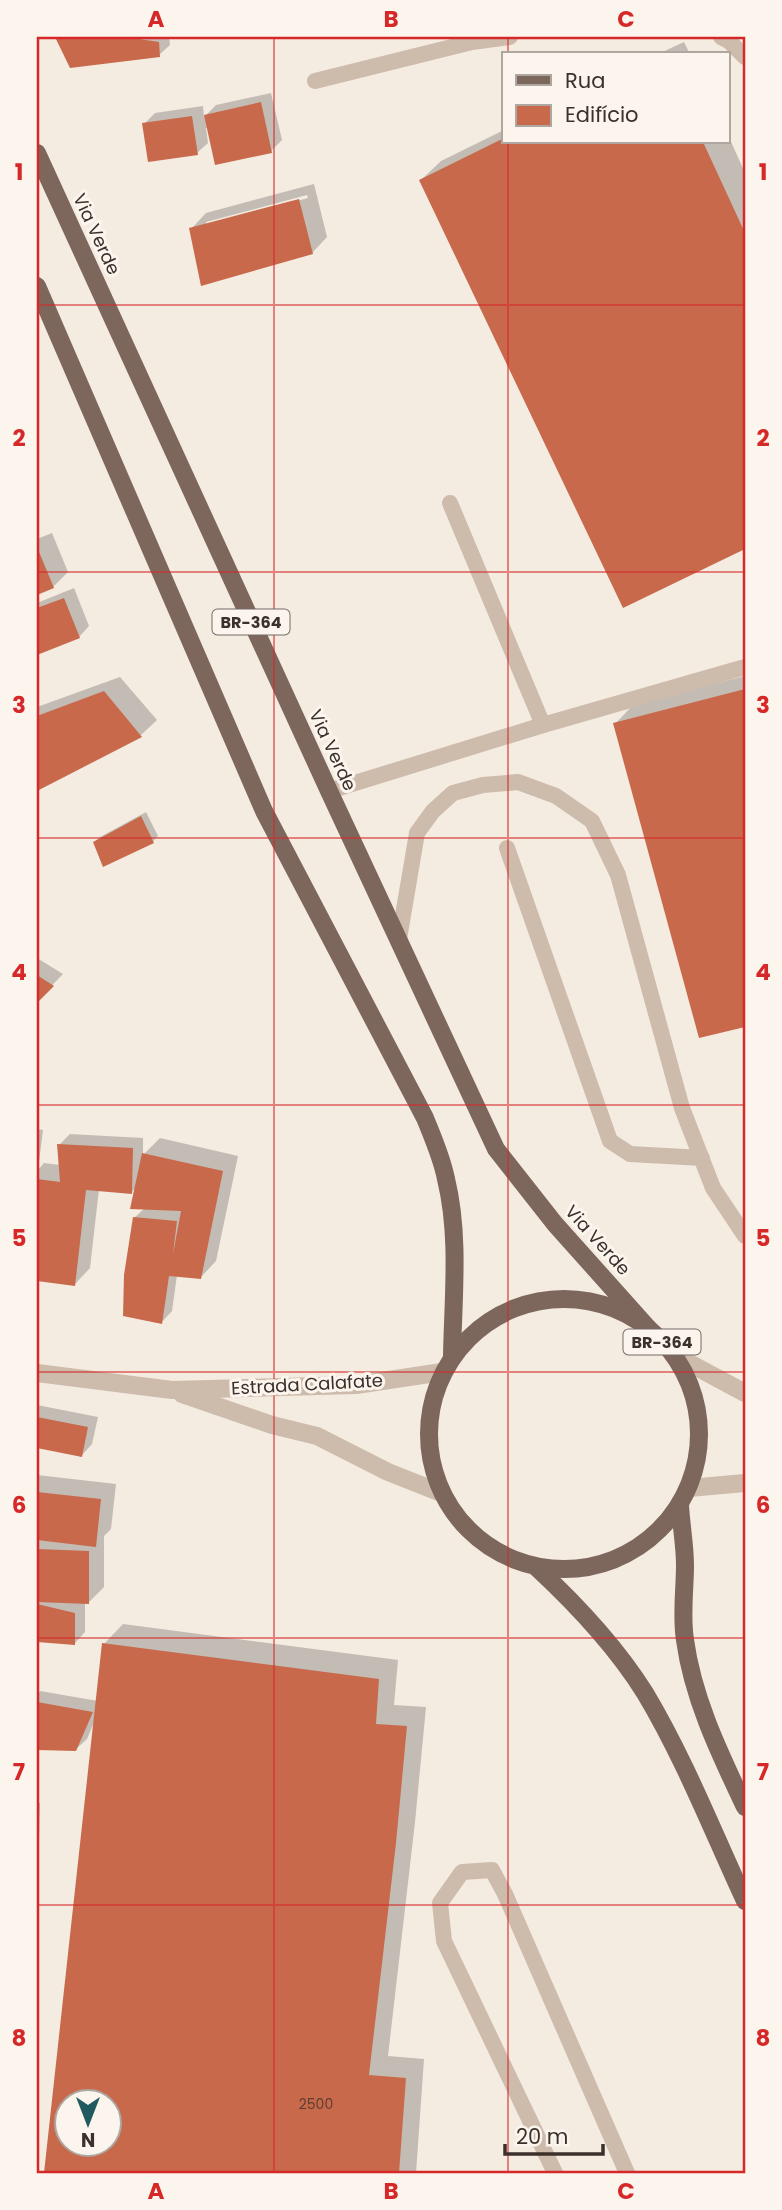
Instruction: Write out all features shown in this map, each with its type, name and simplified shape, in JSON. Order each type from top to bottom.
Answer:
[{"type":"main road","name":"Via Verde","points":[[37,153],[496,1149],[555,1224],[649,1328]]},
{"type":"main road","name":"BR-364","points":[[37,286],[264,811],[425,1118],[438,1148],[447,1180],[452,1217],[452,1356]]},
{"type":"main road","name":"BR-364","points":[[566,1299],[610,1306],[649,1328],[676,1356],[692,1387],[699,1420],[698,1455],[689,1488],[680,1505],[653,1536],[618,1559],[578,1569],[536,1567],[498,1552],[465,1527],[441,1493],[429,1454],[430,1412],[442,1372],[452,1356],[483,1325],[522,1305],[566,1299]]},
{"type":"main road","points":[[680,1505],[685,1564],[684,1638],[691,1674],[719,1751],[745,1807]]},
{"type":"main road","name":"BR-364","points":[[536,1567],[572,1601],[623,1661],[645,1693],[688,1777],[745,1902]]},
{"type":"street","points":[[676,1356],[745,1393]]},
{"type":"street","name":"Estrada Calafate","points":[[37,1373],[172,1390],[356,1385],[442,1372]]},
{"type":"street","name":"Estrada Calafate","points":[[172,1390],[272,1425],[317,1436],[388,1472],[441,1493]]},
{"type":"street","points":[[689,1488],[745,1483]]},
{"type":"lane","points":[[315,81],[472,42],[510,37]]},
{"type":"lane","points":[[722,37],[745,57]]},
{"type":"lane","points":[[450,503],[543,725]]},
{"type":"lane","points":[[329,791],[543,725],[745,667]]},
{"type":"lane","points":[[399,939],[417,833],[433,811],[453,793],[518,782],[556,796],[592,821],[618,875],[682,1108],[713,1188],[745,1236]]},
{"type":"lane","points":[[507,848],[610,1141],[630,1154],[702,1158]]},
{"type":"lane","points":[[555,2173],[443,1941],[440,1903],[462,1872],[492,1870],[505,1894],[627,2173]]},
{"type":"building","points":[[55,37],[138,37],[159,42],[160,57],[70,68]]},
{"type":"building","points":[[261,102],[272,153],[215,165],[204,115]]},
{"type":"building","points":[[192,116],[198,155],[148,162],[142,123]]},
{"type":"building","points":[[502,139],[502,144],[704,144],[745,233],[745,549],[623,608],[419,180]]},
{"type":"building","points":[[299,199],[313,254],[201,286],[189,228]]},
{"type":"building","points":[[37,547],[54,588],[37,595]]},
{"type":"building","points":[[64,598],[80,638],[37,655],[37,608]]},
{"type":"building","points":[[745,689],[745,1027],[699,1038],[613,723]]},
{"type":"building","points":[[104,691],[142,737],[37,791],[37,716]]},
{"type":"building","points":[[141,816],[154,843],[103,867],[93,842]]},
{"type":"building","points":[[37,975],[54,986],[37,1003]]},
{"type":"building","points":[[57,1144],[133,1148],[132,1194],[86,1190],[75,1286],[37,1281],[37,1179],[60,1182]]},
{"type":"building","points":[[142,1153],[223,1171],[201,1279],[169,1276],[162,1324],[123,1316],[124,1275],[133,1217],[177,1221],[173,1254],[181,1211],[130,1209]]},
{"type":"building","points":[[37,1417],[88,1427],[82,1457],[37,1448]]},
{"type":"building","points":[[37,1492],[101,1499],[96,1547],[37,1540]]},
{"type":"building","points":[[37,1549],[89,1551],[89,1604],[37,1602]]},
{"type":"building","points":[[37,1604],[75,1613],[75,1645],[37,1642]]},
{"type":"building","points":[[102,1643],[379,1679],[376,1724],[407,1726],[369,2075],[406,2078],[399,2173],[44,2173],[52,2100],[52,2158],[122,2158],[122,2088],[53,2088]]},
{"type":"building","points":[[37,1702],[93,1712],[76,1751],[37,1750]]}]
